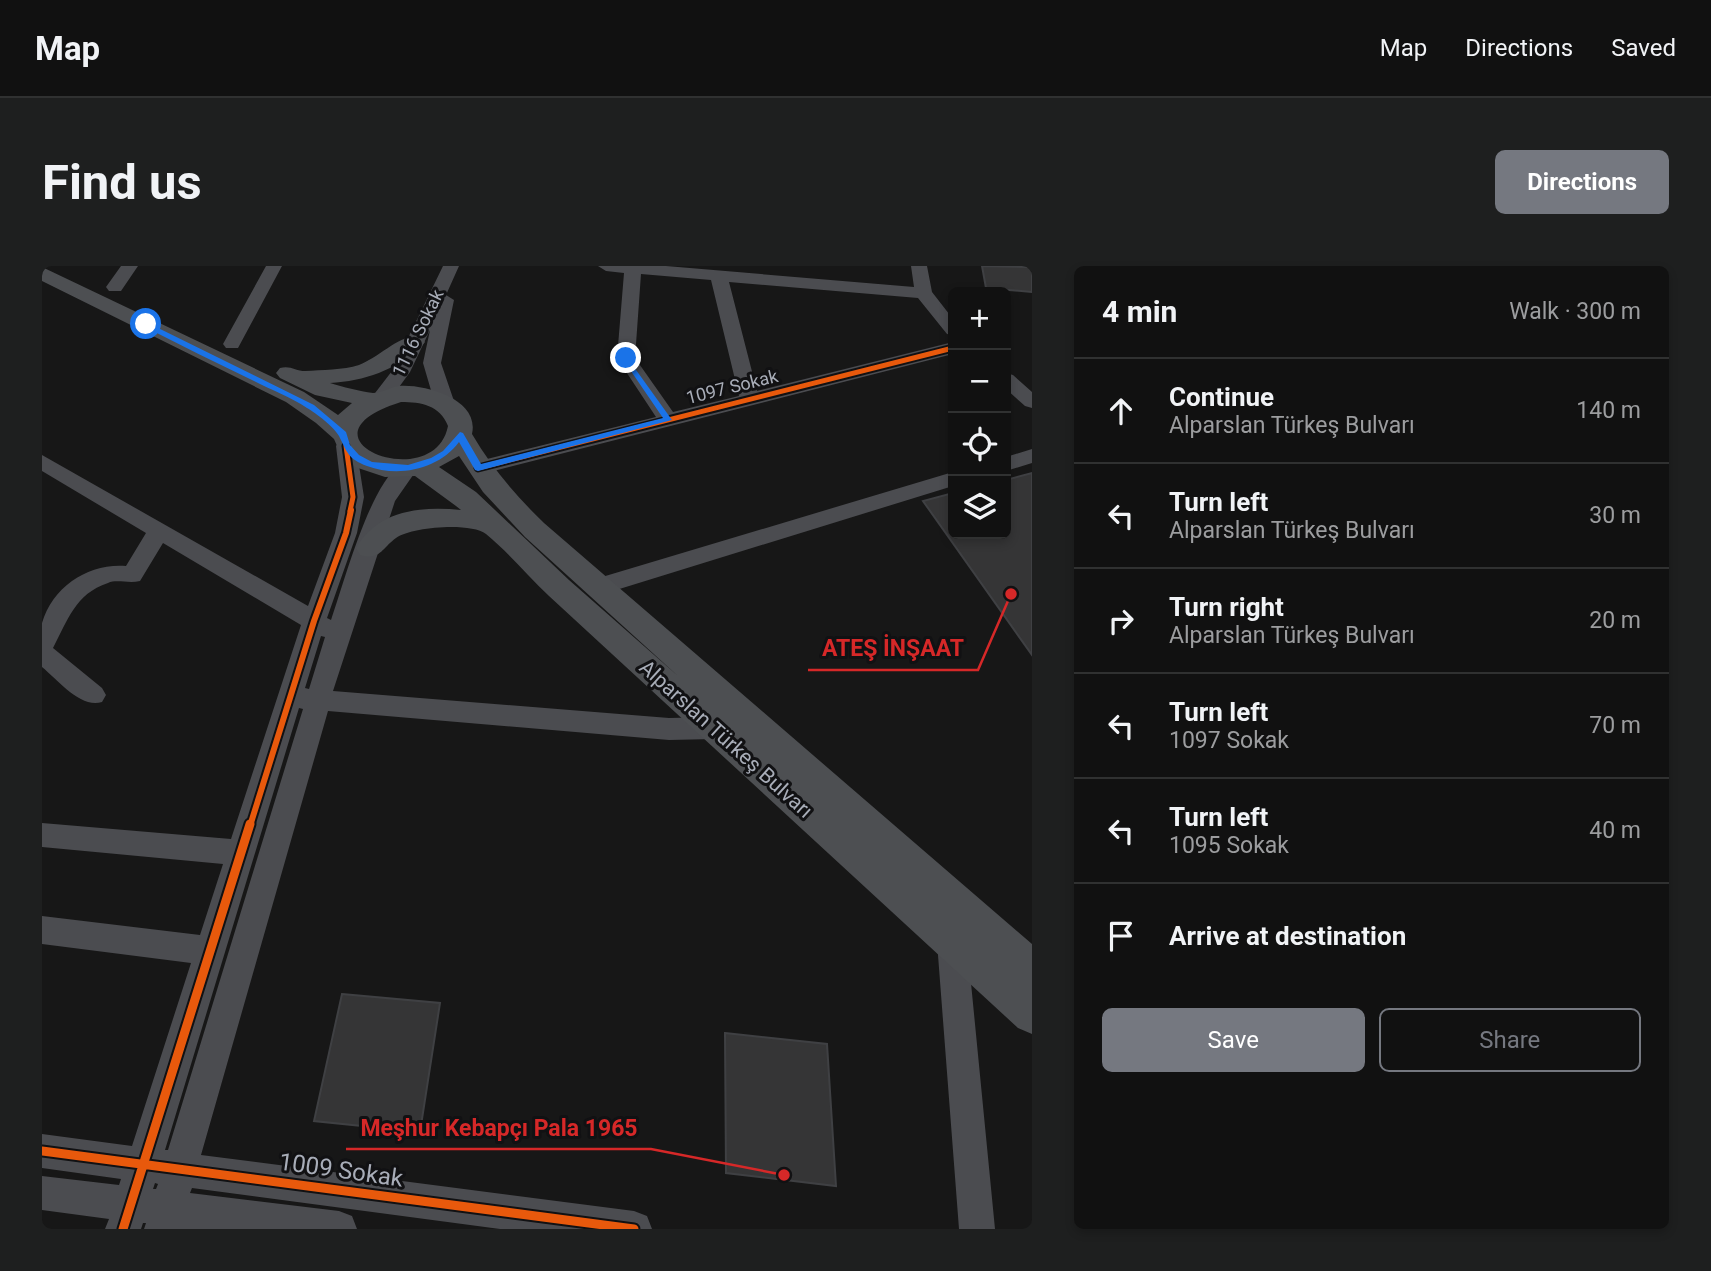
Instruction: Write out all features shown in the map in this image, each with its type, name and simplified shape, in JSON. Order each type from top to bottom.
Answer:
[{"type":"main road","points":[[68,266],[324,390],[377,399],[416,394],[446,404]]},
{"type":"main road","name":"Alparslan Türkeş Bulvarı","points":[[43,275],[295,397],[325,417],[355,457],[370,464],[414,467],[458,492],[714,728],[1032,1014]]},
{"type":"main road","points":[[278,368],[309,376],[329,377],[367,371],[396,358],[413,342]]},
{"type":"main road","points":[[344,440],[351,415],[377,399]]},
{"type":"main road","name":"Alparslan Türkeş Bulvarı","points":[[446,404],[458,418],[460,435],[478,468],[496,492],[754,728],[1032,969]]},
{"type":"main road","points":[[414,467],[446,453],[460,435]]},
{"type":"main road","points":[[370,548],[377,537],[392,526],[416,519],[441,517],[490,523]]},
{"type":"street","points":[[115,287],[130,266]]},
{"type":"street","points":[[232,344],[274,266]]},
{"type":"street","name":"1116 Sokak","points":[[377,399],[401,372],[413,342],[452,266]]},
{"type":"street","name":"1116 Sokak","points":[[446,404],[432,363],[452,266]]},
{"type":"street","points":[[606,266],[923,293]]},
{"type":"street","points":[[919,266],[923,293],[948,324]]},
{"type":"street","points":[[633,269],[626,358],[668,420]]},
{"type":"street","points":[[719,277],[749,399]]},
{"type":"street","name":"1097 Sokak","points":[[478,468],[948,349]]},
{"type":"street","points":[[1011,383],[1032,402]]},
{"type":"street","points":[[165,1218],[304,699],[326,629],[353,497],[344,440]]},
{"type":"street","points":[[1011,462],[1032,456]]},
{"type":"street","points":[[42,462],[326,629]]},
{"type":"street","points":[[326,629],[370,548],[386,499],[414,467]]},
{"type":"street","points":[[600,586],[948,482]]},
{"type":"street","points":[[42,647],[69,594],[106,573],[132,575],[159,530]]},
{"type":"street","points":[[42,653],[93,695]]},
{"type":"street","points":[[304,699],[669,729],[714,728]]},
{"type":"street","points":[[127,1216],[241,853],[304,699]]},
{"type":"street","points":[[42,835],[241,853]]},
{"type":"street","points":[[42,930],[210,951]]},
{"type":"street","points":[[952,942],[977,1229]]},
{"type":"street","name":"1009 Sokak","points":[[42,1151],[634,1229]]},
{"type":"street","points":[[42,1193],[127,1216],[339,1229]]},
{"type":"building","points":[[982,266],[1032,267],[1032,292],[1011,290],[1011,287],[986,287]]},
{"type":"building","points":[[1032,473],[1032,655],[950,539],[1011,539],[1011,479]]},
{"type":"building","points":[[948,494],[948,536],[923,501]]},
{"type":"building","points":[[342,994],[440,1003],[420,1132],[314,1121]]},
{"type":"building","points":[[725,1033],[827,1044],[836,1186],[726,1173]]},
{"type":"cycle path","points":[[478,468],[948,349]]},
{"type":"cycle path","points":[[123,1229],[314,621],[346,533],[353,497],[346,446]]},
{"type":"cycle path","points":[[42,1151],[634,1229]]},
{"type":"place","name":"ATEŞ İNŞAAT","points":[[1011,594]]},
{"type":"place","name":"Meşhur Kebapçı Pala 1965","points":[[784,1175]]},
{"type":"route","points":[[146,324],[312,407],[343,434],[346,446],[355,457],[388,468],[408,468],[434,460],[446,453],[460,435],[478,468],[668,420],[626,358]]}]
